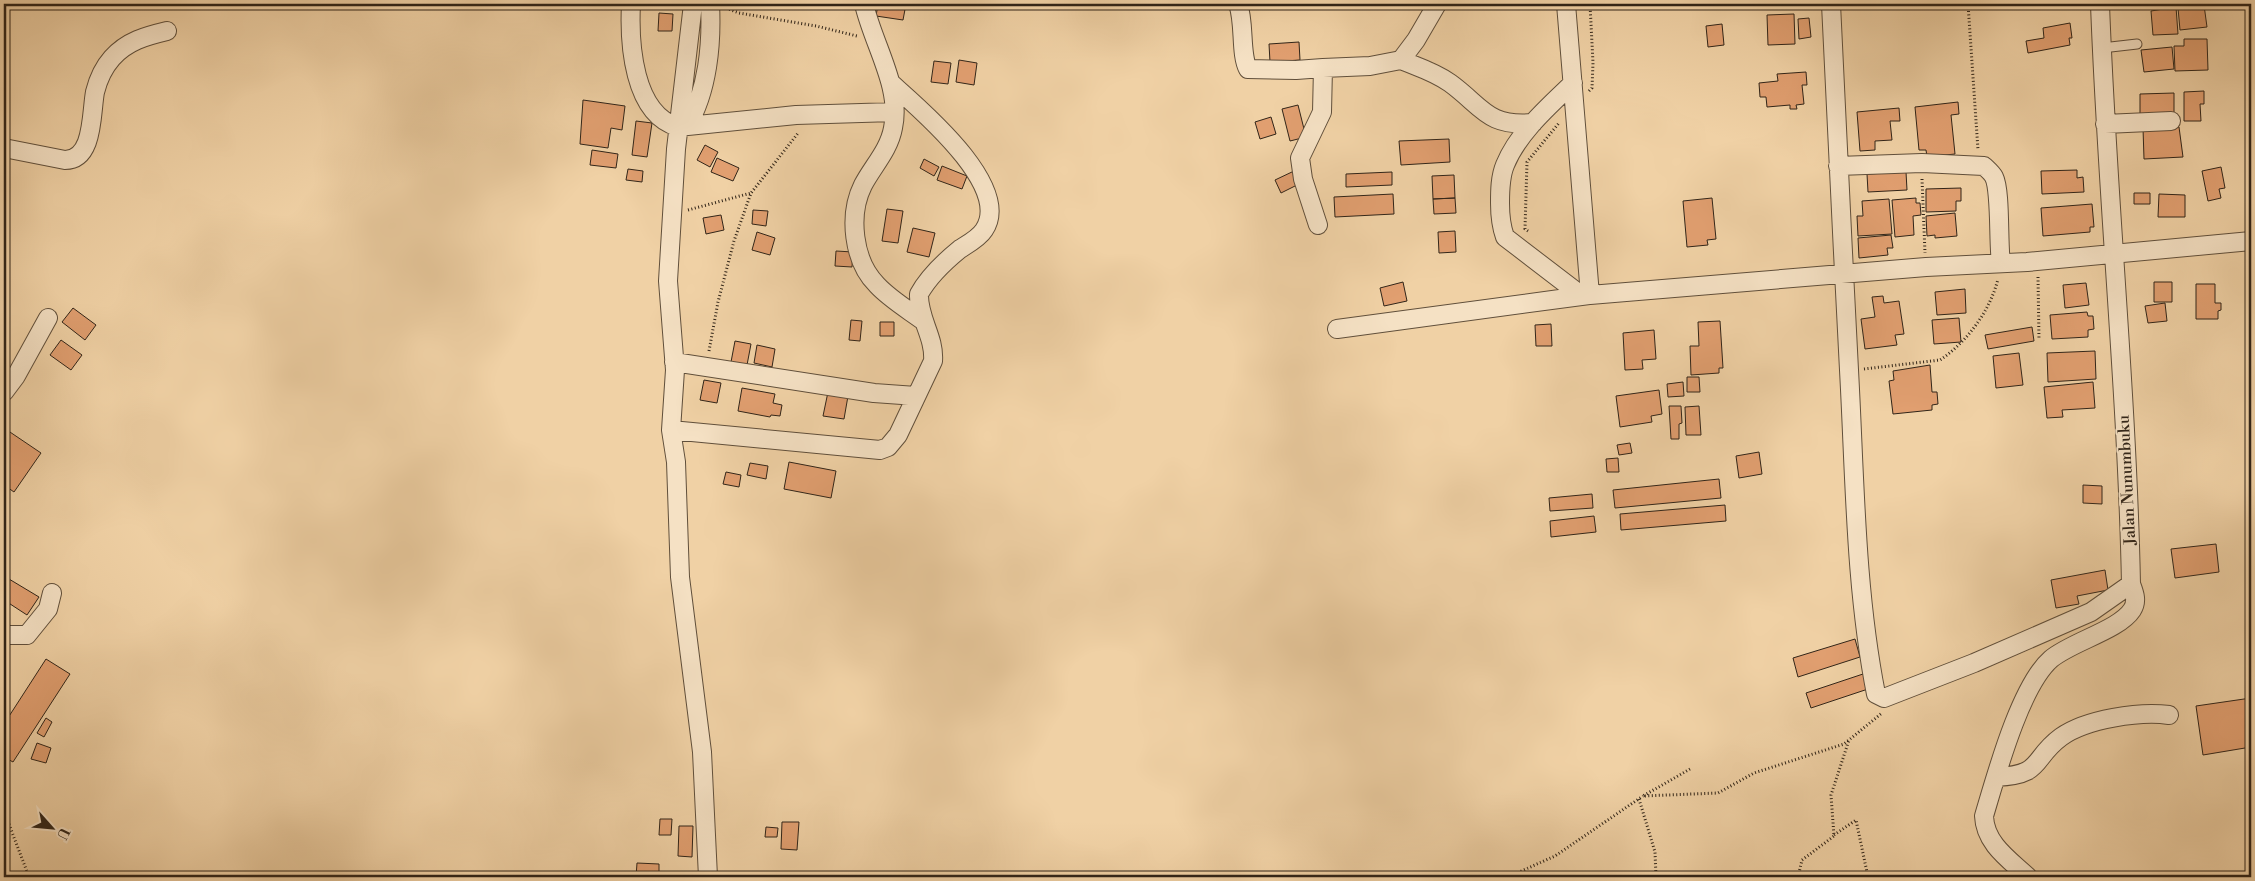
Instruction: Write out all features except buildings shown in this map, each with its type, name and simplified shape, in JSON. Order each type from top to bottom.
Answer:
[{"type":"street","points":[[630,4],[632,49],[641,87],[657,116],[666,123],[683,126],[811,114],[894,112]]},
{"type":"street","points":[[693,4],[683,126],[672,215],[668,281],[674,362],[670,430],[676,462],[680,576],[702,752],[708,877]]},
{"type":"street","points":[[864,4],[874,41],[892,84],[894,128],[888,145],[859,193],[855,209],[855,236],[860,258],[876,284],[922,320]]},
{"type":"street","points":[[1238,4],[1243,23],[1244,53],[1248,69],[1280,70],[1370,66],[1401,60],[1439,76],[1491,117],[1516,125],[1533,123]]},
{"type":"street","points":[[1401,60],[1416,40],[1437,4]]},
{"type":"street","points":[[1566,4],[1573,83],[1586,296]]},
{"type":"street","points":[[1831,4],[1855,521],[1872,674],[1877,696],[1884,698],[1974,663],[2090,612],[2131,584]]},
{"type":"street","name":"Jalan Nunumbuku","points":[[2028,877],[1991,840],[1985,829],[1984,816],[1996,777],[2025,699],[2050,660],[2072,645],[2107,628],[2132,609],[2136,596],[2131,584],[2100,4]]},
{"type":"street","points":[[683,126],[700,97],[707,62],[711,24],[716,5]]},
{"type":"street","points":[[4,148],[65,160],[73,160],[79,156],[88,138],[98,82],[112,58],[130,43],[167,31]]},
{"type":"street","points":[[1318,225],[1303,179],[1300,158],[1322,112],[1323,68]]},
{"type":"street","points":[[1573,83],[1533,123],[1517,143],[1505,165],[1500,196],[1501,227],[1505,237],[1514,246],[1586,296]]},
{"type":"street","points":[[670,430],[880,450],[888,447],[898,435],[930,370],[934,353],[930,337],[922,320],[919,294],[926,283],[958,251],[983,232],[990,214],[984,186],[967,160],[927,115],[892,84]]},
{"type":"street","points":[[2105,124],[2171,120]]},
{"type":"street","points":[[1838,166],[1922,163],[1978,164],[1989,171],[1994,176],[1996,182],[2001,263]]},
{"type":"street","points":[[1337,329],[1586,296],[1926,267],[2038,262],[2251,241]]},
{"type":"street","points":[[4,392],[16,376],[48,318]]},
{"type":"street","points":[[674,362],[874,393],[916,396]]},
{"type":"street","points":[[4,634],[27,635],[48,609],[52,593]]},
{"type":"street","points":[[1996,777],[2025,773],[2062,737],[2081,727],[2112,718],[2151,714],[2169,715]]},
{"type":"lane","points":[[2102,48],[2137,44]]},
{"type":"path","points":[[1968,4],[1978,164]]},
{"type":"path","points":[[716,5],[739,13],[816,26],[874,41]]},
{"type":"path","points":[[707,366],[718,302],[734,241],[750,193],[777,162],[811,114]]},
{"type":"path","points":[[1922,163],[1926,267]]},
{"type":"path","points":[[672,215],[750,193]]},
{"type":"path","points":[[2038,262],[2039,340]]},
{"type":"path","points":[[1849,371],[1940,360],[1949,354],[1962,344],[1988,306],[1995,289],[2001,263]]},
{"type":"path","points":[[1644,796],[1718,793],[1754,773],[1844,744],[1886,710]]},
{"type":"path","points":[[1834,836],[1831,795],[1849,740]]},
{"type":"path","points":[[1508,877],[1555,856],[1639,799],[1690,769]]},
{"type":"path","points":[[1639,799],[1655,852],[1656,877]]},
{"type":"path","points":[[4,812],[29,877]]},
{"type":"path","points":[[1798,877],[1802,860],[1856,820],[1868,877]]}]
